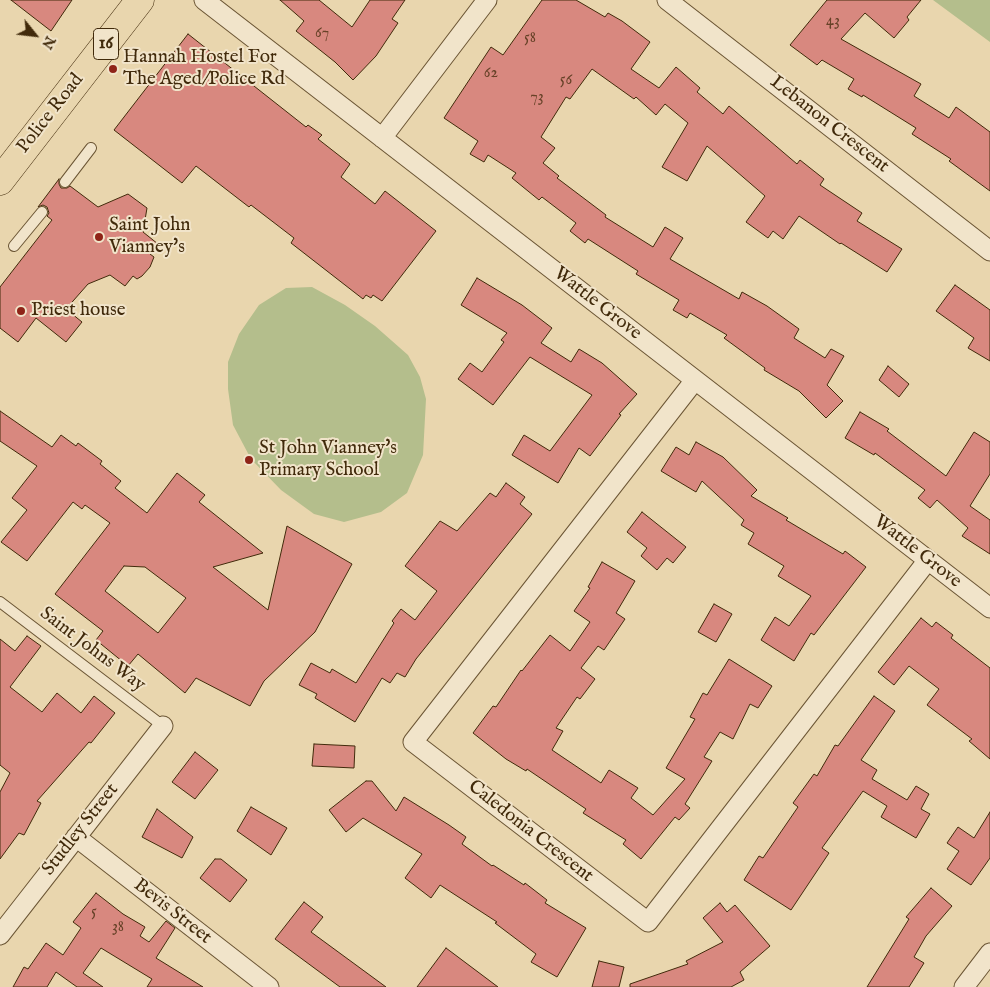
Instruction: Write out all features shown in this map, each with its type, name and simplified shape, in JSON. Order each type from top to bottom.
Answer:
[{"type":"main road","name":"Police Road","points":[[0,181],[140,0]]},
{"type":"street","name":"Wattle Grove","points":[[204,0],[990,608]]},
{"type":"street","points":[[382,138],[487,0]]},
{"type":"street","name":"Lebanon Crescent","points":[[667,0],[990,251]]},
{"type":"street","name":"Caledonia Crescent","points":[[695,380],[413,742],[648,922],[928,560]]},
{"type":"street","name":"Studley Street","points":[[0,935],[163,726]]},
{"type":"street","name":"Bevis Street","points":[[76,837],[269,987]]},
{"type":"street","points":[[964,987],[990,953]]},
{"type":"lane","points":[[65,182],[91,148]]},
{"type":"lane","points":[[14,246],[42,212]]},
{"type":"lane","name":"Saint Johns Way","points":[[0,602],[163,726]]},
{"type":"green space","points":[[933,0],[990,0],[990,42]]},
{"type":"green space","points":[[312,287],[345,305],[375,326],[408,355],[420,377],[426,399],[423,455],[407,493],[381,512],[344,522],[314,514],[281,490],[251,459],[233,425],[228,389],[228,362],[239,334],[259,305],[286,288]]},
{"type":"building","points":[[11,0],[72,0],[51,31]]},
{"type":"building","points":[[280,0],[319,0],[352,27],[370,0],[405,0],[392,19],[398,23],[376,56],[353,80],[335,62],[296,31],[304,21]]},
{"type":"building","points":[[542,0],[576,0],[605,17],[608,13],[622,21],[650,42],[631,69],[659,88],[676,67],[700,88],[697,92],[723,114],[729,106],[797,164],[800,160],[824,179],[820,185],[862,213],[857,221],[902,249],[887,272],[840,244],[799,216],[783,239],[773,231],[768,238],[746,222],[765,196],[707,146],[687,181],[662,167],[688,123],[665,104],[656,115],[636,97],[634,99],[592,69],[570,99],[566,97],[541,137],[555,148],[543,163],[559,176],[557,178],[606,215],[605,217],[653,247],[665,227],[683,238],[670,259],[739,299],[742,292],[767,306],[799,329],[794,338],[825,358],[831,349],[844,356],[827,385],[843,401],[826,418],[799,391],[764,370],[765,368],[724,338],[727,335],[690,313],[687,318],[673,310],[679,300],[636,274],[638,271],[588,239],[585,243],[570,231],[576,223],[542,197],[539,200],[512,178],[516,173],[488,155],[484,162],[470,154],[478,141],[444,118],[491,47],[503,55]]},
{"type":"building","points":[[827,0],[921,0],[907,17],[909,20],[894,38],[865,13],[841,39],[921,84],[914,96],[949,118],[956,107],[990,132],[990,191],[949,161],[951,159],[912,134],[916,128],[863,95],[862,97],[848,89],[854,79],[822,60],[817,65],[790,45]]},
{"type":"building","points":[[188,34],[306,127],[308,125],[322,135],[318,139],[350,164],[341,177],[375,204],[385,191],[436,231],[382,301],[373,295],[371,298],[366,295],[363,299],[291,243],[294,238],[251,205],[249,207],[196,166],[182,183],[114,130]]},
{"type":"building","points":[[59,179],[61,188],[70,186],[98,207],[128,194],[147,208],[143,232],[158,244],[150,254],[154,257],[150,267],[137,279],[133,276],[125,286],[110,275],[88,284],[66,309],[82,322],[66,342],[36,318],[18,342],[0,328],[0,287],[52,220],[47,216],[49,213],[47,207],[43,205],[38,207]]},
{"type":"building","points":[[477,278],[522,305],[552,328],[541,343],[571,362],[579,349],[602,363],[637,394],[619,414],[621,415],[590,456],[579,448],[558,483],[512,455],[524,435],[550,451],[592,395],[530,357],[493,405],[458,379],[470,363],[482,372],[504,342],[501,340],[507,333],[461,305]]},
{"type":"building","points":[[955,285],[990,310],[990,361],[968,348],[974,338],[936,311]]},
{"type":"building","points":[[888,366],[909,384],[899,397],[879,380]]},
{"type":"building","points":[[0,411],[52,447],[61,435],[76,446],[78,443],[102,461],[100,464],[121,481],[115,488],[147,513],[177,473],[205,495],[199,502],[263,553],[213,567],[268,610],[287,526],[352,564],[315,632],[264,681],[250,706],[196,678],[185,693],[138,654],[128,666],[96,640],[103,631],[55,594],[110,523],[85,505],[82,509],[73,502],[27,561],[1,542],[27,510],[12,498],[37,466],[0,441]],"holes":[[[124,566],[145,567],[186,598],[158,633],[105,591]]]},
{"type":"building","points":[[860,412],[889,429],[887,431],[946,476],[974,432],[990,442],[990,474],[970,506],[990,520],[990,554],[962,536],[968,528],[937,500],[930,508],[918,498],[925,490],[875,453],[874,455],[845,438]]},
{"type":"building","points":[[696,442],[723,457],[757,490],[751,496],[788,518],[786,520],[843,554],[845,551],[866,567],[814,635],[811,633],[794,661],[761,640],[775,617],[789,626],[811,596],[778,576],[784,566],[748,544],[754,533],[741,525],[744,520],[702,481],[696,492],[661,471],[676,447],[689,455]]},
{"type":"building","points":[[506,483],[525,497],[520,504],[532,514],[416,659],[405,677],[397,673],[390,683],[382,678],[355,722],[315,698],[317,694],[299,685],[311,663],[330,673],[332,669],[356,683],[401,609],[415,620],[437,591],[405,566],[440,521],[457,531],[490,493],[496,497]]},
{"type":"building","points":[[642,512],[686,547],[673,563],[667,558],[657,570],[641,556],[647,548],[627,532]]},
{"type":"building","points":[[602,562],[635,581],[616,613],[625,619],[604,650],[598,646],[581,668],[595,679],[580,699],[577,697],[556,728],[563,731],[552,750],[601,783],[609,770],[638,788],[631,798],[653,815],[685,779],[666,768],[695,719],[690,717],[703,693],[707,695],[729,659],[772,686],[758,708],[750,704],[733,739],[720,732],[704,757],[712,761],[685,804],[690,808],[679,820],[675,817],[641,859],[623,844],[626,840],[583,813],[586,809],[527,769],[526,771],[506,759],[473,733],[493,706],[496,707],[521,670],[550,635],[570,651],[590,622],[574,611],[590,588],[588,587]]},
{"type":"building","points":[[714,604],[732,614],[716,642],[698,632]]},
{"type":"building","points":[[921,618],[932,627],[936,622],[953,635],[951,638],[990,668],[990,759],[969,741],[972,739],[927,705],[939,689],[909,666],[894,685],[878,672]]},
{"type":"building","points":[[27,636],[41,646],[10,687],[42,712],[57,693],[81,713],[94,696],[115,713],[91,743],[89,742],[37,801],[41,803],[24,835],[19,833],[0,859],[0,792],[10,773],[0,765],[0,639],[15,651]]},
{"type":"building","points":[[874,696],[895,711],[861,760],[877,770],[872,779],[907,800],[916,786],[929,794],[921,809],[930,814],[916,838],[881,817],[887,806],[863,791],[822,848],[829,853],[791,910],[744,880],[759,856],[763,858],[798,807],[793,803],[814,774],[817,776],[835,745],[838,746]]},
{"type":"building","points":[[314,744],[355,746],[354,768],[312,766]]},
{"type":"building","points":[[195,752],[218,770],[195,799],[172,782]]},
{"type":"building","points":[[366,781],[372,781],[396,811],[404,797],[449,825],[466,837],[462,844],[492,866],[524,885],[525,883],[547,900],[545,903],[586,928],[557,977],[531,962],[536,954],[495,923],[497,922],[440,885],[431,898],[405,878],[422,854],[363,818],[346,832],[329,810]]},
{"type":"building","points":[[251,807],[287,828],[271,855],[237,831]]},
{"type":"building","points":[[157,809],[193,837],[182,858],[142,837]]},
{"type":"building","points":[[990,812],[990,858],[971,885],[947,869],[959,851],[947,843],[958,827],[974,838]]},
{"type":"building","points":[[215,859],[221,859],[247,880],[230,902],[200,878]]},
{"type":"building","points":[[931,888],[952,906],[926,936],[914,957],[924,963],[909,987],[867,987],[909,919],[906,917]]},
{"type":"building","points":[[96,893],[123,914],[145,927],[140,936],[149,942],[166,921],[175,928],[156,958],[203,987],[147,987],[152,979],[101,948],[83,973],[103,987],[77,987],[56,972],[47,987],[13,987],[24,967],[28,969],[46,943],[63,955],[81,928],[73,922]]},
{"type":"building","points":[[304,902],[323,917],[311,932],[386,987],[340,987],[275,939]]},
{"type":"building","points":[[720,903],[727,912],[735,905],[770,946],[740,972],[744,980],[731,987],[630,987],[630,984],[688,964],[686,961],[723,942],[703,918]]},
{"type":"building","points":[[446,948],[498,987],[417,987]]},
{"type":"building","points":[[599,961],[624,967],[619,987],[592,987]]},
{"type":"place","name":"Hannah Hostel For The Aged/Police Rd","points":[[113,69]]},
{"type":"place","name":"Saint John Vianney's","points":[[99,237]]},
{"type":"place","name":"Priest house","points":[[21,311]]},
{"type":"place","name":"St John Vianney's Primary School","points":[[249,460]]}]
